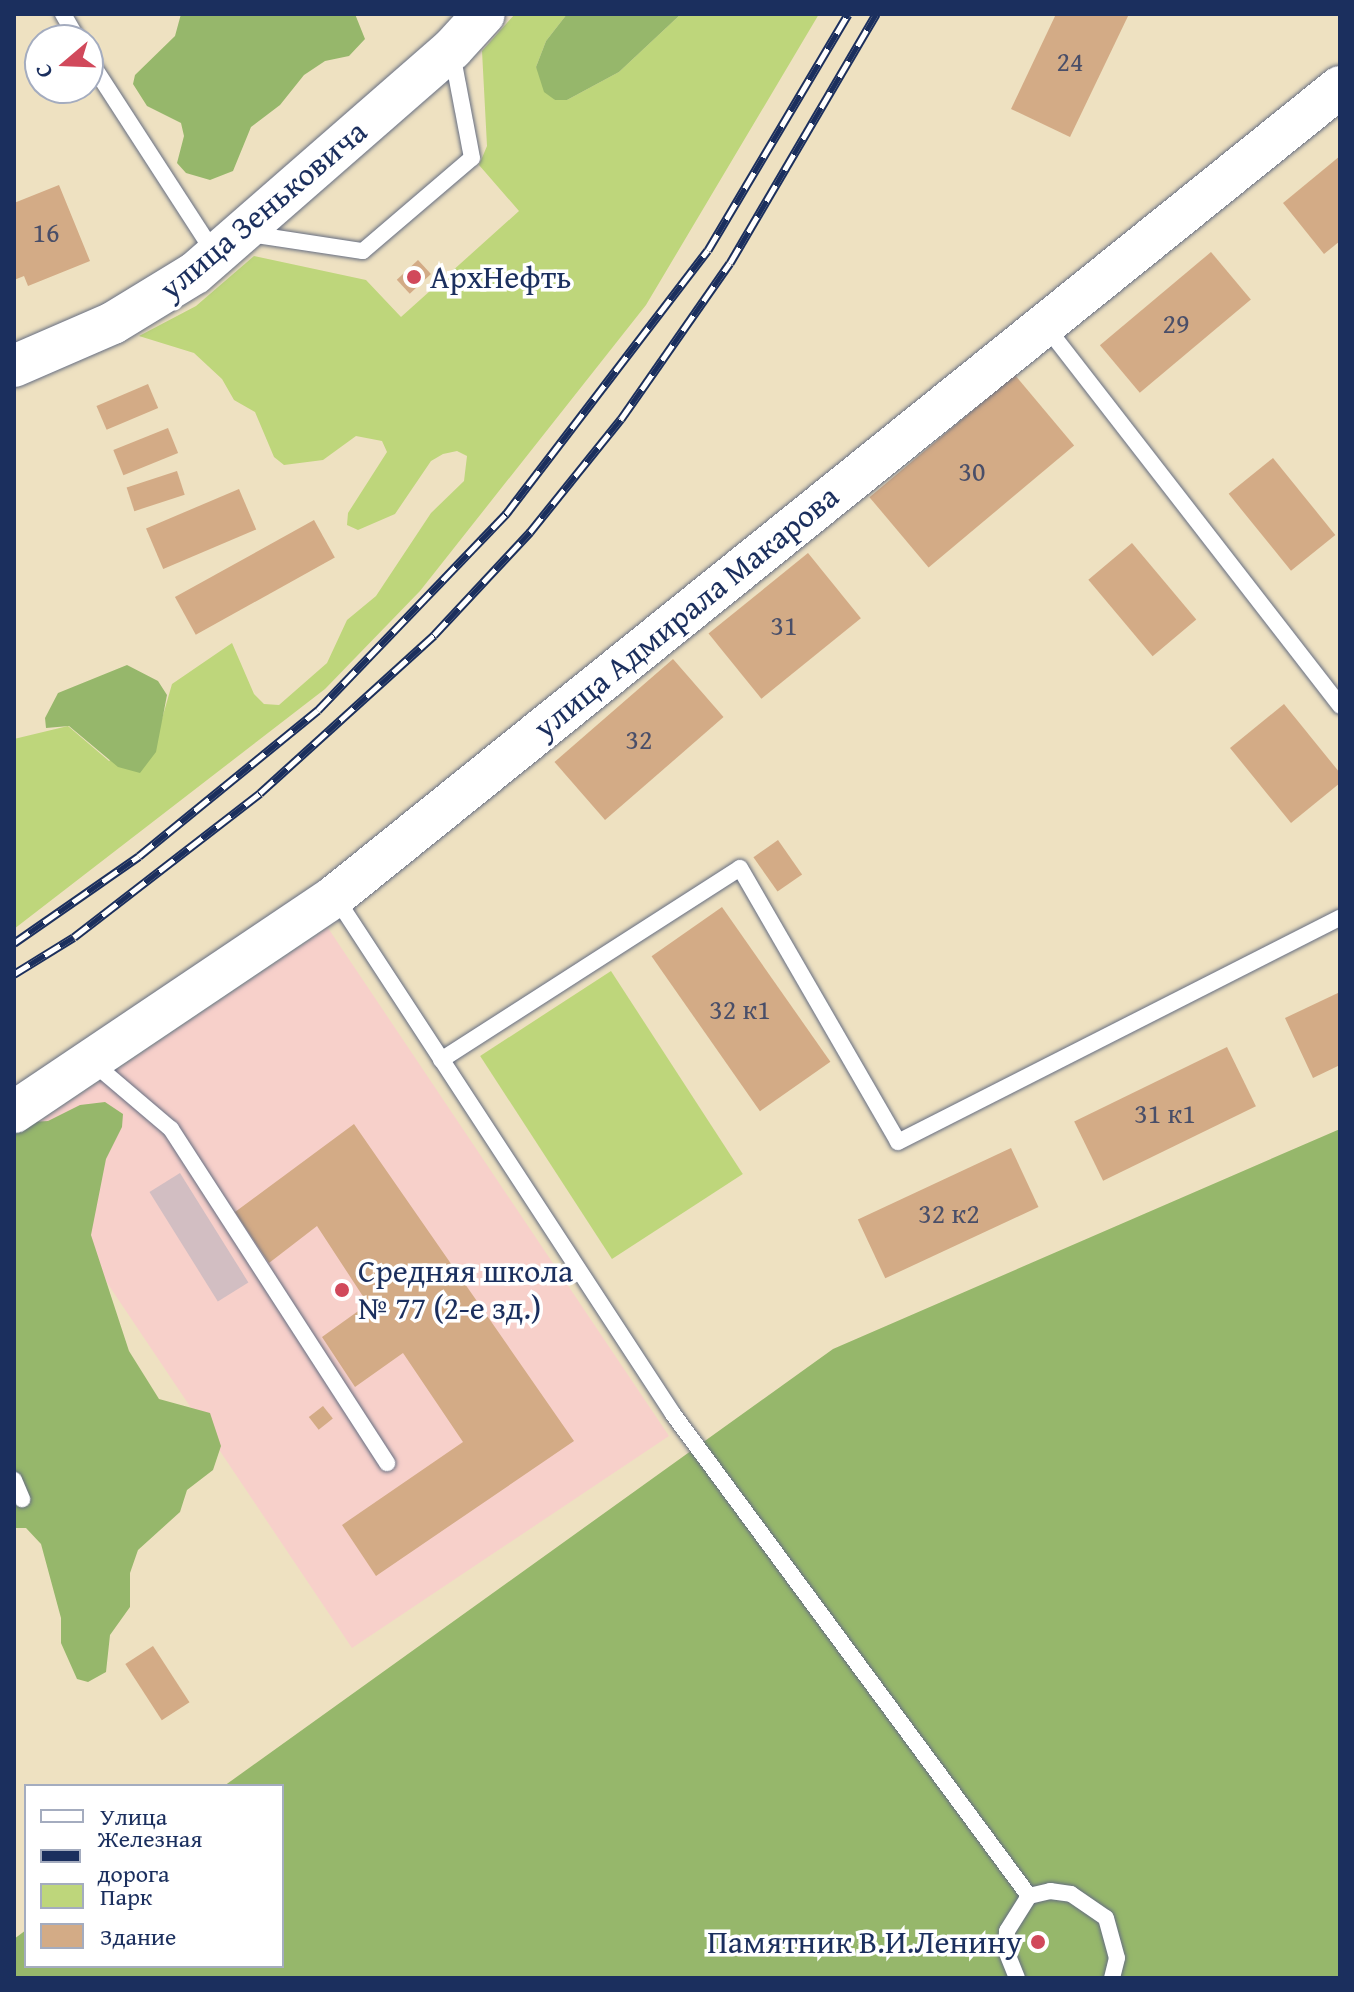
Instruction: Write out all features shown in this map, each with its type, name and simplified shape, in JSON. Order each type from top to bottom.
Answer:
[{"type":"street","name":"улица Зеньковича","points":[[14,366],[147,305],[230,245],[452,49],[484,14]]},
{"type":"street","name":"улица Адмирала Макарова","points":[[14,1112],[335,896],[1043,322],[1340,87]]},
{"type":"lane","points":[[104,79],[230,245],[363,251],[472,158],[452,49]]},
{"type":"lane","points":[[1043,322],[1340,706]]},
{"type":"lane","points":[[441,1060],[740,868],[898,1142],[1340,918]]},
{"type":"lane","points":[[335,896],[673,1414],[1029,1896]]},
{"type":"lane","points":[[90,1061],[171,1129],[387,1463]]},
{"type":"lane","points":[[14,1480],[22,1499]]},
{"type":"lane","points":[[1029,1896],[1071,1894],[1106,1918],[1117,1958],[1112,1978]]},
{"type":"lane","points":[[1010,1976],[1007,1931],[1029,1896]]},
{"type":"shaded area","name":"Средняя школа № 77 (2-е зд.)","points":[[328,928],[669,1436],[352,1648],[14,1144],[14,1139]]},
{"type":"shaded area","points":[[180,1173],[248,1282],[218,1301],[149,1192]]},
{"type":"green space","points":[[181,14],[355,14],[365,39],[349,56],[325,61],[304,75],[280,105],[251,127],[233,171],[210,180],[186,173],[177,163],[184,136],[181,123],[147,106],[133,84],[135,75],[175,36]]},
{"type":"green space","points":[[515,14],[567,14],[546,41],[536,67],[555,100],[567,100],[619,72],[681,14],[819,14],[646,305],[420,591],[325,689],[14,929],[14,739],[68,726],[109,761],[159,729],[172,684],[232,643],[254,694],[264,704],[279,705],[327,663],[347,620],[376,596],[431,513],[464,481],[467,456],[457,451],[443,454],[431,461],[395,514],[358,530],[347,525],[348,513],[387,452],[382,441],[356,436],[323,460],[284,465],[274,457],[255,412],[234,400],[222,379],[194,353],[139,336],[196,306],[254,256],[366,280],[401,317],[519,211],[479,165],[487,146],[482,51]]},
{"type":"green space","points":[[567,14],[681,14],[619,72],[567,100],[555,100],[544,92],[536,67],[546,41]]},
{"type":"green space","points":[[127,665],[158,681],[167,695],[156,752],[140,773],[118,767],[69,726],[46,728],[45,718],[58,693]]},
{"type":"green space","points":[[611,971],[743,1174],[612,1259],[480,1056]]},
{"type":"green space","points":[[105,1102],[123,1114],[122,1127],[106,1159],[91,1235],[129,1351],[159,1399],[210,1413],[221,1446],[213,1470],[187,1490],[180,1512],[138,1550],[130,1573],[130,1607],[110,1635],[106,1672],[88,1682],[77,1679],[61,1643],[61,1618],[41,1544],[26,1528],[14,1528],[14,1123],[48,1121],[80,1105]]},
{"type":"green space","points":[[1340,1129],[1340,1978],[14,1978],[14,1939],[24,1932],[24,1968],[284,1968],[284,1784],[227,1784],[833,1349]]},
{"type":"building","points":[[1056,14],[1129,14],[1070,137],[1011,109]]},
{"type":"building","points":[[1340,156],[1340,241],[1324,254],[1283,203]]},
{"type":"building","points":[[59,185],[90,261],[28,286],[24,276],[14,280],[14,203]]},
{"type":"building","points":[[1211,252],[1251,299],[1140,393],[1100,345]]},
{"type":"building","name":"АрхНефть","points":[[418,260],[431,274],[410,294],[397,280]]},
{"type":"building","points":[[1015,375],[1074,445],[929,568],[869,497]]},
{"type":"building","points":[[148,384],[158,408],[107,430],[96,406]]},
{"type":"building","points":[[168,428],[178,453],[123,475],[113,450]]},
{"type":"building","points":[[1273,458],[1335,535],[1291,571],[1229,494]]},
{"type":"building","points":[[177,471],[185,495],[134,511],[127,487]]},
{"type":"building","points":[[239,489],[256,530],[163,569],[146,528]]},
{"type":"building","points":[[314,520],[335,558],[196,635],[175,597]]},
{"type":"building","points":[[1132,543],[1196,620],[1153,656],[1088,580]]},
{"type":"building","points":[[808,553],[861,618],[761,699],[709,634]]},
{"type":"building","points":[[673,659],[724,717],[605,820],[555,762]]},
{"type":"building","points":[[1284,704],[1340,773],[1340,783],[1291,823],[1230,748]]},
{"type":"building","points":[[778,840],[802,874],[778,892],[753,857]]},
{"type":"building","points":[[722,907],[830,1062],[760,1111],[652,956]]},
{"type":"building","points":[[1340,992],[1340,1065],[1313,1078],[1285,1018]]},
{"type":"building","points":[[1227,1047],[1256,1106],[1103,1181],[1074,1122]]},
{"type":"building","points":[[354,1124],[574,1441],[376,1576],[342,1525],[463,1442],[403,1353],[355,1387],[322,1337],[368,1304],[317,1226],[269,1263],[235,1212]]},
{"type":"building","points":[[1011,1148],[1038,1207],[885,1278],[858,1219]]},
{"type":"building","points":[[323,1406],[333,1419],[319,1430],[309,1417]]},
{"type":"building","points":[[153,1646],[189,1702],[162,1720],[125,1664]]},
{"type":"railway","points":[[14,943],[139,856],[318,710],[506,514],[708,250],[848,14]]},
{"type":"railway","points":[[14,974],[74,937],[260,793],[434,635],[530,532],[621,419],[730,263],[876,14]]},
{"type":"place","name":"АрхНефть","points":[[414,277]]},
{"type":"place","name":"Средняя школа № 77 (2-е зд.)","points":[[342,1290]]},
{"type":"place","name":"Памятник В.И.Ленину","points":[[1038,1942]]}]
